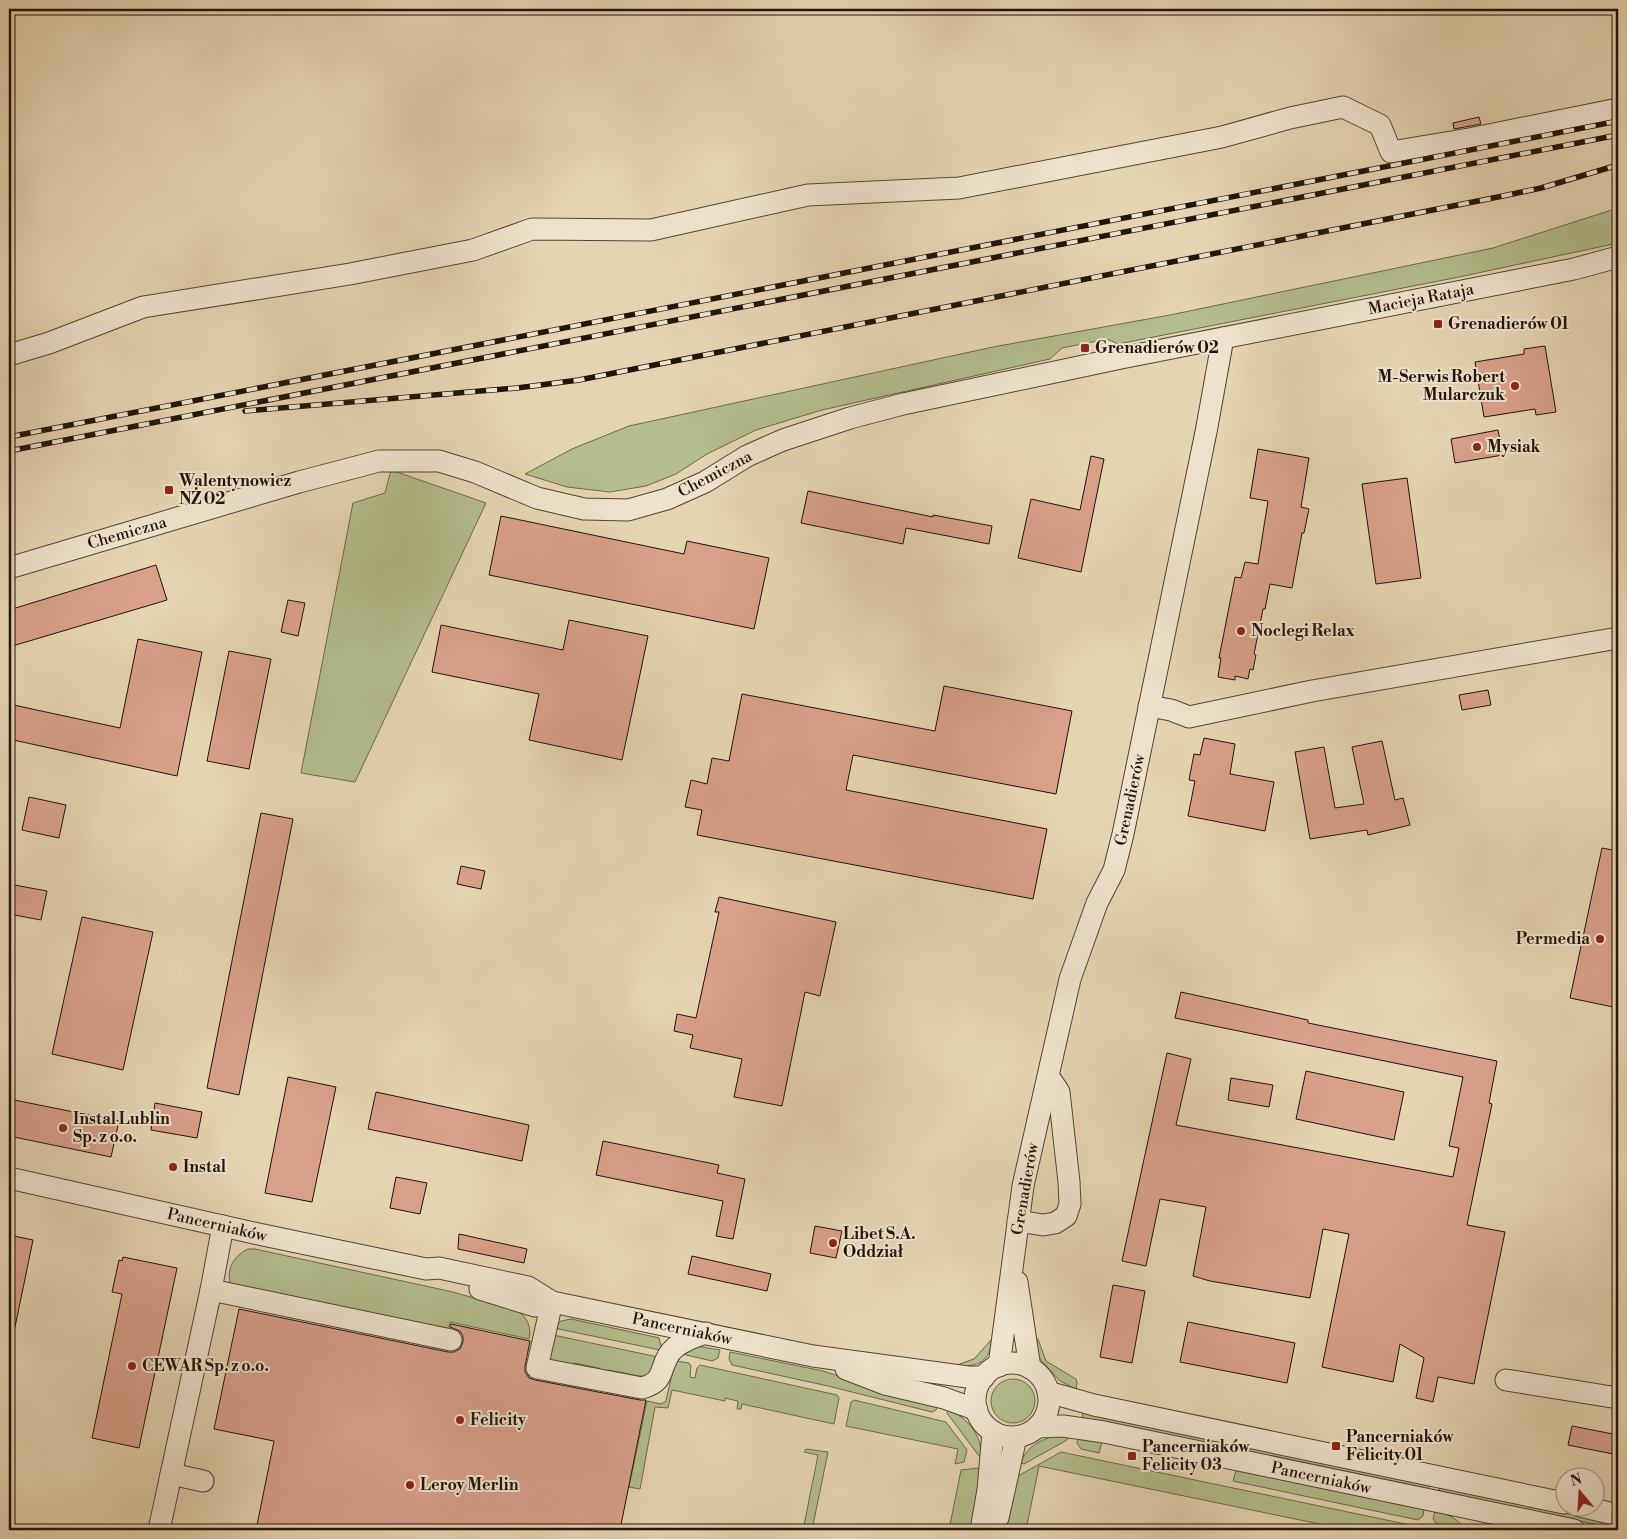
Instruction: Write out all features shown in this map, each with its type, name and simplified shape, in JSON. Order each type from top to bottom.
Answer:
[{"type":"street","points":[[9,355],[50,343],[143,307],[350,274],[472,250],[532,229],[651,230],[808,195],[959,188],[1222,137],[1290,118],[1344,107],[1380,125],[1391,152],[1469,139],[1618,109]]},
{"type":"street","name":"Macieja Rataja","points":[[1223,338],[1574,269],[1618,257]]},
{"type":"street","name":"Chemiczna","points":[[9,568],[299,482],[379,461],[440,461],[475,472],[537,498],[584,509],[628,510],[667,499],[705,482],[747,456],[783,440],[850,418],[903,404],[1223,338]]},
{"type":"street","name":"Grenadierów","points":[[1014,1254],[1023,1186],[1070,979],[1097,903],[1114,870],[1124,834],[1206,432],[1223,338]]},
{"type":"street","points":[[1149,706],[1170,710],[1188,717],[1312,691],[1618,638]]},
{"type":"street","points":[[1018,1221],[1043,1225],[1055,1223],[1066,1216],[1070,1204],[1070,1182],[1058,1092],[1049,1077]]},
{"type":"street","name":"Pancerniaków","points":[[9,1178],[263,1235],[426,1269],[439,1268],[528,1287],[552,1302],[813,1356],[968,1376],[991,1371]]},
{"type":"street","points":[[159,1530],[223,1226]]},
{"type":"street","points":[[1014,1254],[1019,1303],[1030,1368]]},
{"type":"street","points":[[991,1371],[1010,1364],[1020,1364],[1038,1374],[1048,1392],[1049,1404],[1045,1416],[1038,1427],[1028,1434],[1016,1437],[1004,1436],[993,1432],[980,1418],[975,1399],[978,1387],[991,1371],[1014,1254]]},
{"type":"street","points":[[211,1290],[451,1340]]},
{"type":"street","points":[[552,1302],[537,1368],[642,1388],[658,1381],[672,1350],[684,1342],[706,1333]]},
{"type":"street","name":"Pancerniaków","points":[[813,1356],[885,1384],[944,1398],[977,1410]]},
{"type":"street","points":[[522,1376],[566,1386]]},
{"type":"street","points":[[1506,1380],[1618,1398]]},
{"type":"street","name":"Pancerniaków","points":[[1048,1392],[1094,1405],[1554,1501]]},
{"type":"street","name":"Pancerniaków","points":[[1038,1427],[1063,1426],[1104,1432],[1481,1521],[1574,1530]]},
{"type":"street","points":[[981,1530],[988,1490],[993,1432]]},
{"type":"street","points":[[996,1530],[1016,1437]]},
{"type":"street","points":[[171,1474],[203,1481]]},
{"type":"street","points":[[1604,1511],[1618,1514]]},
{"type":"green space","points":[[1618,208],[1618,243],[1459,277],[1118,344],[1107,339],[1062,348],[1050,359],[822,410],[756,430],[707,454],[676,474],[646,486],[610,492],[567,487],[525,474],[572,449],[629,426],[993,347],[1170,315],[1493,248]]},
{"type":"green space","points":[[391,470],[486,503],[355,782],[301,773],[353,503],[385,493]]},
{"type":"green space","points":[[248,1249],[453,1292],[518,1311],[528,1323],[529,1339],[450,1322],[447,1334],[231,1287],[229,1275],[234,1260]]},
{"type":"green space","points":[[571,1319],[659,1338],[660,1350],[554,1328],[561,1321]]},
{"type":"green space","points":[[553,1335],[658,1357],[650,1373],[645,1376],[608,1370],[605,1372],[599,1368],[574,1363],[569,1366],[552,1362],[549,1356]]},
{"type":"green space","points":[[1033,1338],[1038,1339],[1046,1361],[1076,1379],[1076,1389],[1060,1381],[1039,1358]]},
{"type":"green space","points":[[992,1339],[986,1358],[977,1364],[956,1366],[974,1359]]},
{"type":"green space","points":[[696,1346],[720,1350],[718,1358],[712,1361],[682,1354]]},
{"type":"green space","points":[[730,1352],[823,1371],[937,1407],[932,1412],[828,1386],[732,1365],[729,1359]]},
{"type":"green space","points":[[676,1361],[689,1363],[691,1366],[690,1377],[695,1378],[697,1368],[700,1365],[837,1395],[839,1398],[834,1424],[742,1404],[741,1409],[737,1409],[738,1401],[725,1398],[725,1401],[672,1390],[668,1408],[655,1407],[640,1489],[629,1487],[647,1401],[661,1404],[666,1401]]},
{"type":"green space","points":[[1013,1379],[1025,1383],[1031,1389],[1035,1401],[1031,1413],[1025,1419],[1013,1423],[1001,1419],[995,1413],[991,1401],[995,1389],[1001,1383]]},
{"type":"green space","points":[[854,1400],[946,1422],[967,1450],[964,1462],[955,1464],[958,1449],[846,1426],[851,1402]]},
{"type":"green space","points":[[948,1410],[961,1417],[972,1428],[979,1441],[981,1456],[979,1456],[947,1413]]},
{"type":"green space","points":[[1083,1412],[1430,1484],[1428,1490],[1082,1418]]},
{"type":"green space","points":[[1060,1435],[1068,1436],[1067,1440],[1024,1464],[1021,1463],[1031,1447],[1047,1438]]},
{"type":"green space","points":[[1078,1437],[1102,1442],[1099,1453],[1081,1449],[1077,1443]]},
{"type":"green space","points":[[806,1449],[828,1452],[812,1530],[803,1530],[818,1455],[804,1452]]},
{"type":"green space","points":[[1061,1452],[1434,1530],[1334,1530],[1334,1527],[1039,1466],[1026,1530],[1001,1530],[1018,1476]]},
{"type":"green space","points":[[980,1468],[974,1530],[949,1530],[961,1470]]},
{"type":"green space","points":[[1236,1470],[1424,1509],[1423,1516],[1418,1520],[1233,1481]]},
{"type":"green space","points":[[1440,1487],[1554,1511],[1554,1516],[1439,1492]]},
{"type":"green space","points":[[1435,1511],[1455,1519],[1464,1529],[1437,1524],[1433,1519]]},
{"type":"green space","points":[[1555,1516],[1580,1516],[1618,1524],[1618,1529]]},
{"type":"building","points":[[1479,117],[1481,124],[1454,129],[1453,123]]},
{"type":"building","name":"M-Serwis Robert Mularczuk","points":[[1545,346],[1556,412],[1536,415],[1535,409],[1484,417],[1475,362],[1524,354],[1524,349]]},
{"type":"building","name":"Mysiak","points":[[1498,430],[1503,455],[1455,463],[1451,439]]},
{"type":"building","points":[[1258,449],[1309,458],[1301,507],[1309,509],[1304,533],[1302,533],[1292,588],[1270,584],[1254,654],[1256,655],[1253,670],[1250,669],[1248,679],[1235,676],[1235,680],[1218,677],[1221,658],[1219,658],[1235,577],[1241,578],[1245,562],[1258,564],[1268,501],[1250,498]]},
{"type":"building","points":[[1091,456],[1104,459],[1081,572],[1018,558],[1031,499],[1080,510]]},
{"type":"building","points":[[1407,478],[1421,578],[1376,584],[1362,484]]},
{"type":"building","points":[[808,491],[933,517],[933,515],[992,526],[989,544],[906,528],[903,544],[801,523]]},
{"type":"building","points":[[501,516],[684,554],[687,541],[769,558],[754,629],[489,575]]},
{"type":"building","points":[[156,565],[167,600],[9,647],[9,610]]},
{"type":"building","points":[[288,600],[305,603],[298,636],[281,632]]},
{"type":"building","points":[[569,620],[648,636],[622,760],[529,740],[539,694],[432,672],[441,625],[563,650]]},
{"type":"building","points":[[138,639],[202,652],[177,776],[9,739],[9,704],[120,728]]},
{"type":"building","points":[[229,651],[271,659],[249,769],[207,761]]},
{"type":"building","points":[[944,686],[1072,711],[1056,794],[853,755],[846,790],[1047,829],[1033,899],[697,835],[702,810],[685,807],[691,780],[707,784],[712,758],[729,761],[742,694],[935,731]]},
{"type":"building","points":[[1488,690],[1491,705],[1462,710],[1459,695]]},
{"type":"building","points":[[1204,738],[1235,744],[1230,774],[1274,782],[1265,831],[1188,816],[1195,781],[1189,780],[1194,754],[1200,755]]},
{"type":"building","points":[[1382,741],[1395,800],[1403,798],[1410,825],[1368,835],[1367,830],[1310,839],[1295,752],[1324,747],[1335,808],[1364,804],[1352,747]]},
{"type":"building","points":[[29,797],[66,805],[59,838],[22,830]]},
{"type":"building","points":[[261,813],[293,819],[239,1095],[207,1088]]},
{"type":"building","name":"Permedia","points":[[1602,848],[1618,851],[1618,1008],[1570,998]]},
{"type":"building","points":[[461,866],[485,871],[481,889],[457,884]]},
{"type":"building","points":[[9,884],[47,891],[41,920],[9,914]]},
{"type":"building","points":[[719,897],[836,922],[820,996],[805,992],[782,1106],[734,1097],[742,1059],[690,1048],[693,1035],[674,1031],[677,1014],[696,1018],[719,912],[715,912]]},
{"type":"building","points":[[82,917],[153,932],[123,1070],[52,1054]]},
{"type":"building","points":[[1181,992],[1308,1020],[1308,1023],[1497,1061],[1489,1103],[1492,1104],[1467,1225],[1505,1232],[1474,1384],[1438,1377],[1433,1402],[1416,1398],[1424,1358],[1400,1344],[1393,1382],[1322,1367],[1349,1234],[1323,1229],[1310,1298],[1210,1281],[1193,1276],[1206,1207],[1160,1199],[1146,1266],[1122,1261],[1167,1053],[1191,1059],[1176,1125],[1453,1177],[1459,1148],[1449,1146],[1463,1077],[1175,1018]]},
{"type":"building","points":[[1306,1071],[1404,1092],[1394,1140],[1296,1119]]},
{"type":"building","points":[[288,1077],[336,1087],[312,1202],[265,1193]]},
{"type":"building","points":[[1231,1078],[1273,1085],[1269,1107],[1228,1100]]},
{"type":"building","points":[[376,1092],[529,1125],[522,1161],[368,1129]]},
{"type":"building","name":"Instal Lublin Sp. z o.o.","points":[[9,1099],[119,1121],[111,1157],[9,1136]]},
{"type":"building","points":[[155,1103],[202,1112],[197,1138],[151,1130]]},
{"type":"building","points":[[603,1141],[719,1165],[717,1173],[745,1179],[733,1239],[716,1236],[723,1201],[596,1175]]},
{"type":"building","points":[[396,1177],[427,1183],[420,1214],[390,1208]]},
{"type":"building","points":[[815,1226],[842,1231],[836,1258],[810,1253]]},
{"type":"building","points":[[459,1234],[527,1249],[524,1263],[458,1249]]},
{"type":"building","points":[[9,1235],[33,1240],[15,1327],[9,1327]]},
{"type":"building","points":[[692,1256],[771,1274],[767,1291],[688,1274]]},
{"type":"building","name":"CEWAR Sp. z o.o.","points":[[123,1257],[177,1268],[139,1448],[92,1438],[122,1294],[112,1292],[119,1260],[122,1261]]},
{"type":"building","points":[[1113,1285],[1145,1291],[1132,1363],[1100,1357]]},
{"type":"building","name":"Felicity","points":[[239,1309],[448,1352],[460,1349],[463,1342],[463,1336],[460,1331],[450,1327],[451,1324],[530,1341],[525,1366],[525,1372],[529,1378],[646,1400],[620,1530],[256,1530],[274,1441],[214,1429]]},
{"type":"building","points":[[1188,1322],[1295,1343],[1287,1383],[1180,1362]]},
{"type":"building","points":[[1572,1426],[1618,1435],[1618,1455],[1568,1445]]},
{"type":"railway","points":[[9,437],[1618,121]]},
{"type":"railway","points":[[9,451],[1618,135]]},
{"type":"railway","points":[[245,411],[517,388],[579,380],[1503,196],[1541,188],[1618,165]]},
{"type":"place","name":"Grenadierów 01","points":[[1438,324]]},
{"type":"place","name":"Grenadierów 02","points":[[1085,348]]},
{"type":"place","name":"M-Serwis Robert Mularczuk","points":[[1515,386]]},
{"type":"place","name":"Mysiak","points":[[1477,447]]},
{"type":"place","name":"Walentynowicz NŻ 02","points":[[169,490]]},
{"type":"place","name":"Noclegi Relax","points":[[1241,631]]},
{"type":"place","name":"Permedia","points":[[1600,939]]},
{"type":"place","name":"Instal Lublin Sp. z o.o.","points":[[63,1128]]},
{"type":"place","name":"Instal","points":[[173,1167]]},
{"type":"place","name":"Libet S.A. Oddział","points":[[833,1243]]},
{"type":"place","name":"CEWAR Sp. z o.o.","points":[[132,1366]]},
{"type":"place","name":"Felicity","points":[[460,1420]]},
{"type":"place","name":"Pancerniaków Felicity 01","points":[[1336,1446]]},
{"type":"place","name":"Pancerniaków Felicity 03","points":[[1132,1456]]},
{"type":"place","name":"Leroy Merlin","points":[[410,1485]]}]
